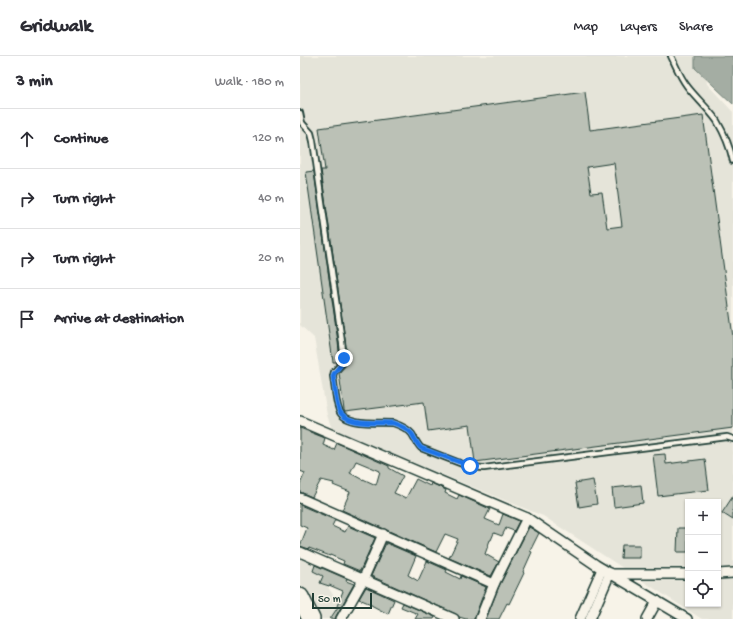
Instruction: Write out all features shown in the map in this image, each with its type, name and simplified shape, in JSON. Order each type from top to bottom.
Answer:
[{"type":"highway","points":[[300,597],[312,619]]},
{"type":"street","points":[[300,421],[527,518],[608,572],[687,619]]},
{"type":"street","points":[[300,498],[494,584]]},
{"type":"street","points":[[480,619],[494,584],[527,518]]},
{"type":"street","points":[[341,619],[363,580],[383,534]]},
{"type":"street","points":[[300,552],[454,619]]},
{"type":"street","points":[[608,572],[685,574]]},
{"type":"street","points":[[580,619],[608,572]]},
{"type":"street","points":[[590,619],[608,572]]},
{"type":"street","points":[[721,574],[733,573]]},
{"type":"street","points":[[647,619],[657,602]]},
{"type":"lane","points":[[671,56],[686,85],[717,121],[727,141],[733,161]]},
{"type":"lane","points":[[300,113],[302,123],[311,133],[313,141],[341,334],[344,361],[334,372],[333,376],[338,408],[343,416],[356,422],[397,424],[412,434],[421,448],[470,466],[484,468],[727,437],[733,439]]},
{"type":"shaded area","points":[[300,56],[703,56],[707,84],[733,112],[733,619],[702,619],[543,516],[332,429],[327,415],[314,338],[300,325]]},
{"type":"shaded area","points":[[695,56],[733,56],[733,104],[695,68]]},
{"type":"shaded area","points":[[300,545],[349,619],[318,619],[300,589]]},
{"type":"building","points":[[585,92],[590,130],[703,115],[733,337],[733,428],[475,462],[470,425],[428,431],[424,402],[345,412],[339,373],[348,361],[321,170],[325,170],[319,128]],"holes":[[[614,163],[622,226],[607,228],[602,192],[591,193],[587,167]]]},
{"type":"building","points":[[314,171],[338,342],[340,360],[337,363],[333,362],[306,172]]},
{"type":"building","points":[[300,428],[325,438],[323,445],[334,450],[337,443],[389,466],[389,468],[403,476],[394,493],[406,498],[416,479],[430,486],[431,483],[446,490],[445,493],[457,499],[459,495],[490,509],[485,519],[499,525],[503,514],[519,521],[514,531],[506,528],[502,536],[494,533],[490,540],[485,554],[499,562],[491,576],[449,558],[458,539],[445,534],[436,552],[342,510],[350,492],[333,485],[334,483],[321,480],[312,497],[300,492],[300,484],[305,473],[300,471]],"holes":[[[356,461],[380,471],[376,485],[350,473]]]},
{"type":"building","points":[[665,454],[666,464],[705,459],[709,490],[658,496],[653,455]]},
{"type":"building","points":[[593,480],[597,504],[579,507],[575,483]]},
{"type":"building","points":[[641,485],[643,503],[614,507],[612,488]]},
{"type":"building","points":[[733,496],[733,520],[722,513]]},
{"type":"building","points":[[300,505],[335,520],[332,526],[345,532],[348,526],[375,538],[360,571],[343,564],[344,561],[330,555],[300,546],[307,528],[300,525]]},
{"type":"building","points":[[529,527],[539,533],[530,551],[532,552],[523,572],[524,573],[509,604],[507,603],[499,619],[486,619],[499,586]]},
{"type":"building","points":[[678,528],[685,528],[685,552],[677,552]]},
{"type":"building","points":[[386,543],[416,556],[408,575],[418,581],[427,561],[447,570],[446,572],[460,579],[461,576],[486,587],[474,619],[459,617],[456,614],[371,576]]},
{"type":"building","points":[[622,545],[640,545],[640,558],[621,558]]},
{"type":"building","points":[[315,565],[347,579],[346,581],[354,584],[335,619],[330,619],[338,607],[337,606],[343,591],[320,583],[323,576],[313,571]]},
{"type":"building","points":[[366,587],[394,600],[388,614],[359,599]]},
{"type":"building","points":[[403,603],[435,617],[434,619],[415,619],[418,614],[401,607]]},
{"type":"route","points":[[344,358],[343,362],[333,374],[338,408],[343,416],[356,422],[397,424],[412,434],[421,448],[470,466]]}]
